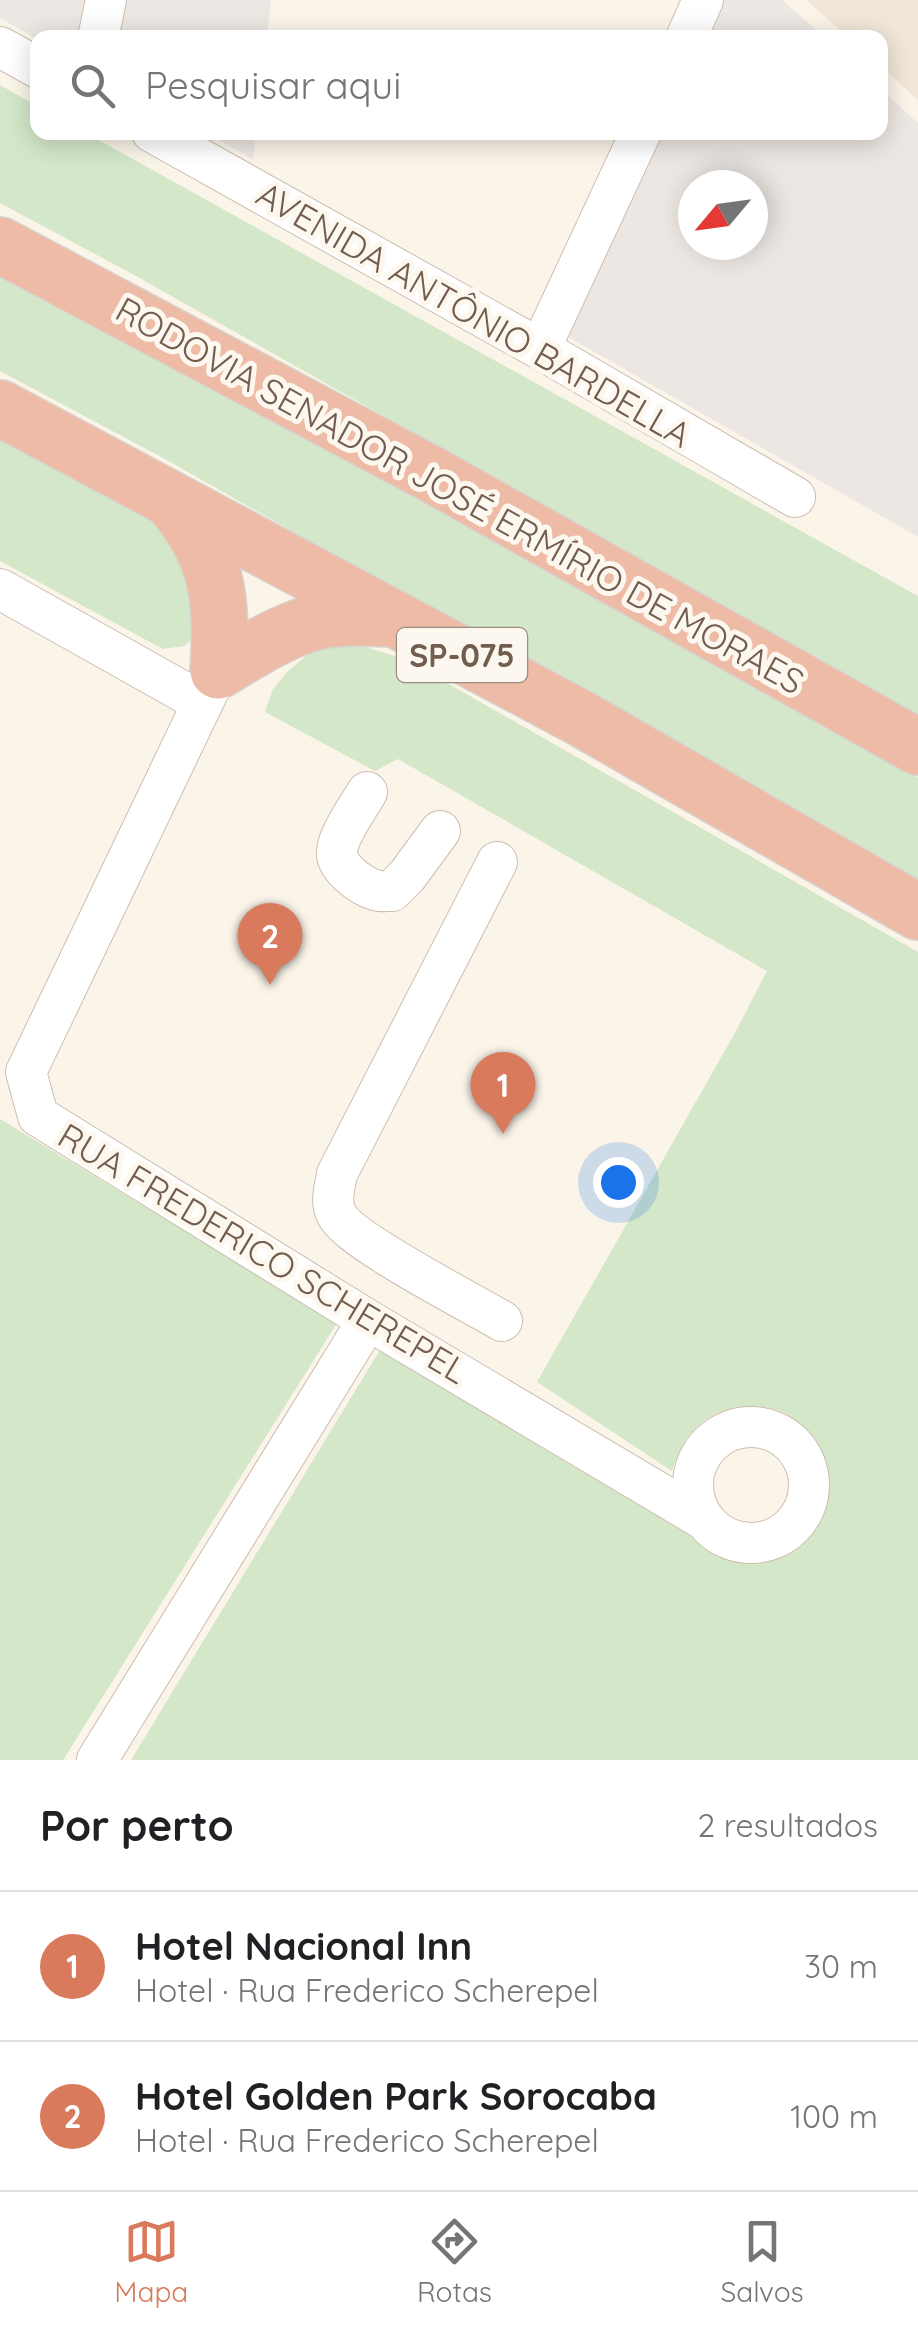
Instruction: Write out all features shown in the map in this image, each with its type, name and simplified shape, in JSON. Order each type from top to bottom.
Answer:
[{"type":"highway","name":"RODOVIA SENADOR JOSÉ ERMÍRIO DE MORAES","points":[[0,245],[431,474],[918,747]]},
{"type":"highway","name":"SP-075","points":[[0,408],[582,719],[918,912]]},
{"type":"highway","points":[[172,500],[208,555],[218,587],[220,638],[210,687]]},
{"type":"highway","points":[[210,687],[274,639],[315,622],[394,619]]},
{"type":"street","points":[[100,30],[106,0]]},
{"type":"street","points":[[690,30],[703,0]]},
{"type":"street","points":[[0,47],[30,64]]},
{"type":"street","name":"AVENIDA ANTÔNIO BARDELLA","points":[[166,140],[540,349],[795,498]]},
{"type":"street","points":[[540,349],[637,140]]},
{"type":"street","points":[[0,589],[210,687]]},
{"type":"street","name":"RUA FREDERICO SCHEREPEL","points":[[210,687],[26,1072],[38,1116],[368,1320],[703,1519]]},
{"type":"street","points":[[367,792],[336,851],[340,864],[354,878],[375,890],[392,891],[440,832]]},
{"type":"street","points":[[497,862],[338,1174],[333,1199],[336,1214],[348,1230],[502,1321]]},
{"type":"street","points":[[97,1760],[368,1320]]},
{"type":"shaded area","points":[[0,0],[271,0],[268,30],[30,30],[30,35],[0,18]]},
{"type":"shaded area","points":[[715,0],[782,0],[816,30],[702,30]]},
{"type":"shaded area","points":[[806,0],[918,0],[918,100],[888,72],[888,30],[840,30]]},
{"type":"shaded area","points":[[888,95],[918,123],[918,537],[563,334],[652,140],[888,140]]},
{"type":"shaded area","points":[[219,140],[255,140],[253,159]]},
{"type":"green space","points":[[0,85],[30,102],[30,140],[99,140],[918,596],[918,718],[136,276],[0,203]]},
{"type":"green space","points":[[0,263],[215,376],[918,777],[918,887],[165,459],[0,371]]},
{"type":"green space","points":[[0,430],[173,523],[205,627],[184,646],[163,649],[0,561]]},
{"type":"green space","points":[[352,643],[405,659],[918,952],[918,1760],[131,1760],[380,1350],[729,1559],[763,1561],[788,1553],[816,1527],[823,1510],[823,1472],[816,1453],[796,1422],[785,1413],[752,1407],[710,1417],[687,1439],[672,1471],[537,1382],[767,971],[398,759],[375,771],[265,712],[273,689],[319,645]]},
{"type":"green space","points":[[0,1119],[337,1323],[63,1760],[0,1760]]},
{"type":"place","name":"Hotel Golden Park Sorocaba","points":[[270,985]]},
{"type":"place","name":"Hotel Nacional Inn","points":[[503,1134]]}]
